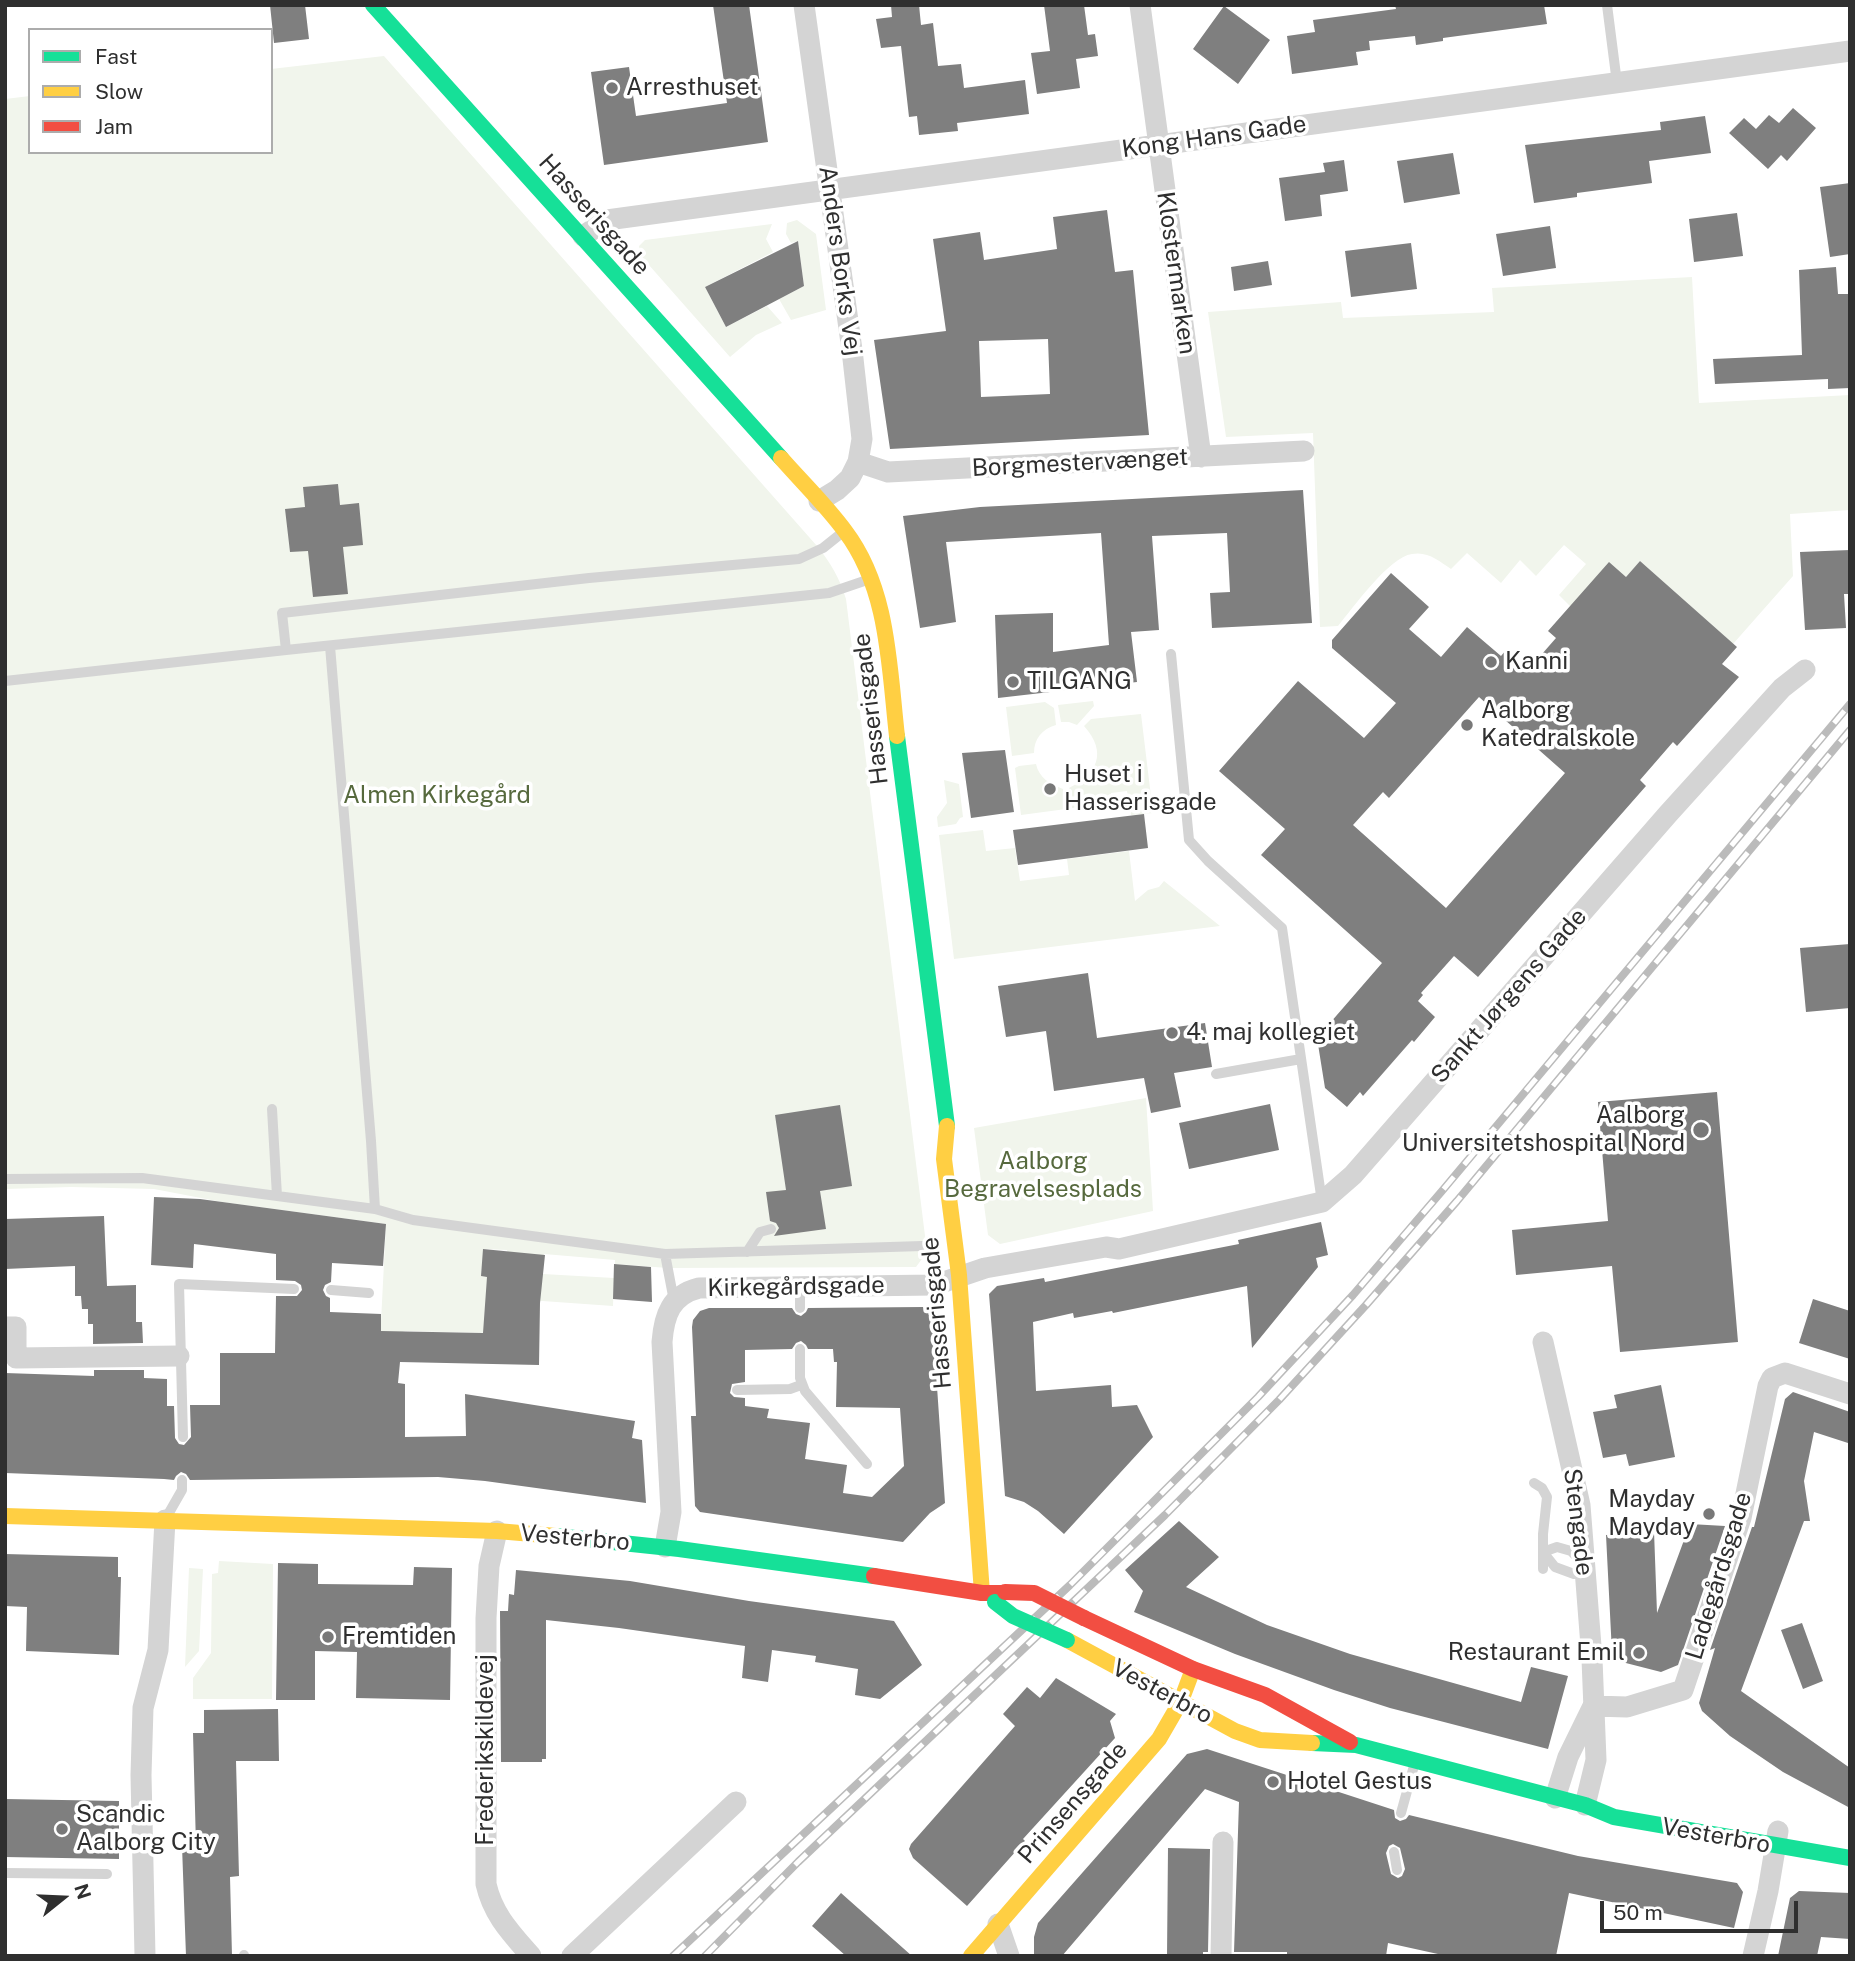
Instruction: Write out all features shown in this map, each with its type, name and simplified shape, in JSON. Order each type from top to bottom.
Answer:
[{"type":"main road","name":"Hasserisgade","points":[[373,5],[845,530],[861,553],[872,578],[880,600],[948,1132],[944,1159],[994,1596]]},
{"type":"main road","name":"Vesterbro","points":[[5,1516],[497,1531],[665,1547],[994,1596],[1034,1593],[1193,1669],[1265,1695],[1356,1745]]},
{"type":"main road","name":"Vesterbro","points":[[994,1596],[1013,1616],[1066,1640],[1235,1731],[1260,1740],[1356,1745],[1585,1805],[1614,1816],[1777,1839],[1850,1858]]},
{"type":"main road","name":"Prinsensgade","points":[[971,1956],[1159,1739],[1181,1701],[1193,1669]]},
{"type":"main road","name":"Vesterbro","points":[[1777,1839],[1803,1834]]},
{"type":"street","name":"Anders Borks Vej","points":[[804,5],[862,439],[858,462]]},
{"type":"street","name":"Klostermarken","points":[[1140,5],[1201,457]]},
{"type":"street","name":"Kong Hans Gade","points":[[583,236],[607,220],[1850,51]]},
{"type":"street","name":"Borgmestervænget","points":[[858,462],[888,472],[1304,451]]},
{"type":"street","points":[[819,501],[849,478],[858,462]]},
{"type":"street","name":"Sankt Jørgens Gade","points":[[959,1275],[1106,1247],[1119,1248],[1322,1202],[1353,1175],[1782,688],[1805,670]]},
{"type":"street","name":"Kirkegårdsgade","points":[[665,1547],[671,1512],[662,1342],[664,1320],[674,1301],[687,1291],[699,1288],[935,1284],[959,1275]]},
{"type":"street","points":[[5,1327],[16,1327],[16,1357],[179,1356]]},
{"type":"street","name":"Stengade","points":[[1543,1342],[1580,1505],[1586,1566],[1596,1760],[1585,1805]]},
{"type":"street","name":"Ladegårdsgade","points":[[1592,1706],[1627,1707],[1683,1690],[1741,1518],[1768,1386],[1777,1374],[1793,1375],[1850,1394]]},
{"type":"street","points":[[145,1956],[141,1775],[143,1708],[158,1650],[164,1520]]},
{"type":"street","name":"Frederikskildevej","points":[[497,1531],[488,1570],[486,1884],[499,1919],[531,1956]]},
{"type":"street","name":"Stengade","points":[[1555,1798],[1568,1758],[1592,1706]]},
{"type":"street","points":[[572,1956],[736,1802]]},
{"type":"street","points":[[1753,1956],[1777,1839]]},
{"type":"street","points":[[1221,1956],[1223,1842]]},
{"type":"street","points":[[998,1924],[1009,1956]]},
{"type":"lane","points":[[1607,5],[1616,83]]},
{"type":"lane","points":[[286,650],[282,613],[589,578],[799,559],[824,548],[845,530]]},
{"type":"lane","points":[[5,681],[829,593],[872,578]]},
{"type":"lane","points":[[330,646],[371,1141],[374,1209]]},
{"type":"lane","points":[[1171,654],[1189,840],[1208,861],[1282,928],[1322,1202]]},
{"type":"lane","points":[[1216,1074],[1301,1059]]},
{"type":"lane","points":[[272,1109],[277,1196]]},
{"type":"lane","points":[[5,1180],[142,1178],[374,1209],[413,1220],[665,1254],[922,1246]]},
{"type":"lane","points":[[747,1252],[760,1232],[771,1228]]},
{"type":"lane","points":[[665,1254],[674,1301]]},
{"type":"lane","points":[[183,1437],[179,1284],[294,1289]]},
{"type":"lane","points":[[800,1287],[800,1308]]},
{"type":"lane","points":[[331,1290],[369,1293]]},
{"type":"lane","points":[[800,1349],[801,1385],[867,1464]]},
{"type":"lane","points":[[737,1390],[790,1389],[801,1385]]},
{"type":"lane","points":[[164,1520],[182,1490],[182,1480]]},
{"type":"lane","points":[[1534,1483],[1542,1488],[1547,1497],[1543,1569]]},
{"type":"lane","points":[[1557,1547],[1571,1551],[1586,1566],[1574,1574],[1555,1567],[1543,1552],[1557,1547]]},
{"type":"lane","points":[[1401,1813],[1415,1761]]},
{"type":"lane","points":[[1394,1852],[1397,1870]]},
{"type":"lane","points":[[5,1873],[107,1874]]},
{"type":"green space","name":"Almen Kirkegård","points":[[384,56],[831,565],[846,599],[927,1252],[916,1267],[668,1268],[615,1264],[615,1260],[508,1254],[507,1250],[484,1249],[481,1276],[542,1282],[543,1274],[614,1278],[613,1306],[486,1297],[487,1333],[405,1331],[380,1341],[386,1224],[222,1202],[154,1189],[5,1189],[5,99],[28,96],[28,154],[273,154],[273,69]]},
{"type":"green space","points":[[797,220],[816,234],[826,310],[791,320],[779,299],[804,286],[798,241],[791,243],[786,234],[787,223]]},
{"type":"green space","points":[[772,224],[766,239],[773,252],[705,287],[726,327],[767,306],[782,323],[756,335],[730,357],[641,256],[639,246],[645,240]]},
{"type":"green space","points":[[1692,277],[1699,403],[1850,395],[1850,510],[1790,514],[1793,576],[1733,644],[1640,561],[1626,577],[1570,606],[1559,595],[1586,564],[1564,545],[1536,576],[1520,560],[1501,583],[1467,553],[1451,569],[1428,555],[1418,553],[1403,557],[1382,573],[1338,626],[1320,627],[1313,433],[1226,437],[1208,312],[1341,302],[1343,318],[1494,312],[1492,288]]},
{"type":"green space","points":[[1093,701],[1094,706],[1077,725],[1061,722],[1058,705]]},
{"type":"green space","points":[[1045,702],[1054,708],[1056,725],[1040,735],[1035,743],[1034,753],[1012,756],[1006,707]]},
{"type":"green space","points":[[1141,714],[1153,813],[1131,815],[1127,791],[1111,793],[1108,804],[1072,808],[1069,788],[1087,776],[1096,762],[1096,745],[1084,726],[1091,719]]},
{"type":"green space","points":[[1036,764],[1046,780],[1063,789],[1066,809],[1021,815],[1015,768]]},
{"type":"green space","points":[[944,780],[959,784],[963,817],[956,824],[938,827],[937,817],[947,803]]},
{"type":"green space","points":[[983,830],[986,851],[1015,848],[1020,881],[1069,875],[1067,859],[1129,851],[1135,901],[1148,890],[1159,887],[1164,881],[1220,926],[954,959],[939,835]]},
{"type":"green space","name":"Aalborg Begravelsesplads","points":[[1146,1098],[1153,1211],[1000,1244],[988,1235],[974,1128]]},
{"type":"green space","points":[[219,1561],[273,1564],[272,1699],[193,1699],[193,1678],[211,1653],[212,1574],[218,1573]]},
{"type":"green space","points":[[189,1568],[203,1569],[199,1651],[185,1667]]},
{"type":"building","points":[[270,5],[305,5],[309,39],[274,43]]},
{"type":"building","name":"Arresthuset","points":[[713,5],[749,5],[768,142],[604,165],[591,72],[629,67],[636,116],[727,103]]},
{"type":"building","points":[[891,5],[919,5],[921,25],[933,23],[938,66],[961,64],[964,88],[1025,80],[1029,114],[957,123],[958,131],[919,135],[917,116],[909,117],[901,46],[881,48],[876,19],[892,17]]},
{"type":"building","points":[[1044,5],[1084,5],[1088,35],[1095,34],[1098,56],[1076,59],[1080,88],[1037,94],[1031,53],[1050,51]]},
{"type":"building","points":[[1395,5],[1544,5],[1547,24],[1443,38],[1443,41],[1416,45],[1415,36],[1369,41],[1370,50],[1356,52],[1358,65],[1292,74],[1287,36],[1315,32],[1313,20],[1396,9]]},
{"type":"building","points":[[1224,6],[1270,40],[1238,84],[1193,49]]},
{"type":"building","points":[[1793,108],[1816,128],[1787,161],[1781,155],[1768,169],[1729,133],[1744,118],[1756,129],[1769,115],[1779,123]]},
{"type":"building","points":[[1705,116],[1711,153],[1649,161],[1652,183],[1577,193],[1577,197],[1534,203],[1525,145],[1661,130],[1660,122]]},
{"type":"building","points":[[1453,153],[1460,194],[1404,203],[1397,161]]},
{"type":"building","points":[[1344,160],[1348,191],[1320,195],[1322,216],[1285,221],[1279,178],[1325,172],[1323,163]]},
{"type":"building","points":[[1850,183],[1850,254],[1830,257],[1820,187]]},
{"type":"building","points":[[1107,210],[1115,272],[1133,270],[1149,435],[890,449],[874,340],[946,331],[933,239],[980,232],[984,260],[1057,249],[1053,217]],"holes":[[[1048,339],[1050,394],[981,397],[979,341]]]},
{"type":"building","points":[[1737,213],[1743,256],[1694,262],[1689,219]]},
{"type":"building","points":[[1550,226],[1556,268],[1503,276],[1496,234]]},
{"type":"building","points":[[798,241],[804,286],[726,327],[705,287]]},
{"type":"building","points":[[1411,243],[1417,289],[1351,297],[1345,251]]},
{"type":"building","points":[[1268,261],[1272,285],[1234,291],[1231,267]]},
{"type":"building","points":[[1836,267],[1838,294],[1850,294],[1850,388],[1828,389],[1828,379],[1715,384],[1713,359],[1802,355],[1799,270]]},
{"type":"building","points":[[338,484],[340,505],[359,503],[363,545],[343,547],[348,594],[313,597],[308,551],[290,552],[285,509],[305,507],[303,487]]},
{"type":"building","points":[[1303,490],[1312,623],[1212,628],[1210,593],[1230,592],[1227,533],[1152,536],[1159,630],[1131,632],[1137,682],[998,698],[995,615],[1053,613],[1053,652],[1109,645],[1101,533],[946,542],[956,622],[920,628],[903,516],[980,507]]},
{"type":"building","points":[[1850,550],[1850,594],[1844,594],[1846,628],[1805,630],[1800,552]]},
{"type":"building","points":[[1640,561],[1737,647],[1722,664],[1739,677],[1677,746],[1673,742],[1640,780],[1646,786],[1478,977],[1454,956],[1421,993],[1423,995],[1418,1001],[1435,1017],[1363,1096],[1360,1092],[1347,1107],[1325,1088],[1317,1038],[1382,963],[1261,855],[1285,829],[1219,771],[1298,681],[1364,738],[1396,703],[1332,648],[1332,640],[1391,573],[1429,607],[1409,629],[1441,657],[1467,627],[1501,656],[1506,650],[1528,670],[1556,638],[1548,631],[1609,562],[1626,577]],"holes":[[[1479,697],[1565,773],[1446,908],[1353,825],[1383,792],[1389,798]]]},
{"type":"building","points":[[1005,750],[1014,812],[971,818],[962,753]]},
{"type":"building","points":[[1144,814],[1148,848],[1018,865],[1013,830]]},
{"type":"building","points":[[1850,944],[1850,1008],[1806,1012],[1800,948]]},
{"type":"building","name":"4. maj kollegiet","points":[[1088,973],[1097,1038],[1205,1023],[1212,1067],[1174,1073],[1181,1107],[1151,1113],[1144,1078],[1054,1091],[1046,1031],[1006,1037],[998,986]]},
{"type":"building","points":[[1717,1092],[1738,1342],[1620,1352],[1612,1266],[1516,1275],[1512,1230],[1608,1221],[1598,1102]]},
{"type":"building","points":[[1270,1104],[1279,1150],[1189,1169],[1179,1123]]},
{"type":"building","points":[[840,1105],[852,1186],[820,1191],[826,1229],[774,1236],[779,1228],[776,1223],[770,1221],[766,1192],[786,1190],[775,1115]]},
{"type":"building","points":[[154,1197],[200,1199],[386,1224],[383,1266],[332,1263],[331,1282],[325,1285],[323,1290],[330,1298],[330,1312],[381,1314],[381,1331],[483,1333],[487,1277],[481,1276],[483,1249],[545,1255],[540,1303],[539,1365],[400,1362],[398,1383],[405,1384],[405,1437],[466,1436],[465,1394],[635,1421],[632,1438],[642,1440],[646,1503],[438,1477],[190,1480],[181,1472],[174,1480],[5,1473],[5,1373],[94,1376],[94,1370],[144,1370],[144,1378],[167,1379],[167,1406],[174,1406],[175,1438],[179,1444],[184,1445],[191,1437],[190,1405],[220,1405],[220,1353],[275,1353],[276,1296],[297,1296],[302,1290],[301,1285],[295,1281],[276,1280],[276,1254],[194,1244],[193,1268],[151,1265]]},
{"type":"building","points":[[104,1216],[107,1286],[136,1285],[136,1322],[142,1322],[143,1343],[93,1344],[93,1324],[88,1324],[88,1309],[82,1309],[81,1296],[75,1296],[75,1266],[5,1269],[5,1219]]},
{"type":"building","points":[[1321,1222],[1328,1255],[1316,1258],[1318,1267],[1252,1348],[1247,1286],[1113,1313],[1112,1311],[1074,1318],[1073,1313],[1033,1322],[1036,1391],[1111,1385],[1112,1407],[1137,1405],[1153,1437],[1064,1534],[1038,1511],[1024,1502],[1005,1496],[989,1294],[997,1286],[1044,1278],[1045,1282],[1239,1244],[1238,1240]]},
{"type":"building","points":[[614,1264],[651,1267],[652,1302],[613,1299]]},
{"type":"building","points":[[1813,1299],[1850,1311],[1850,1359],[1799,1343]]},
{"type":"building","points":[[923,1307],[932,1314],[945,1503],[930,1513],[903,1542],[700,1512],[695,1506],[691,1416],[696,1416],[693,1320],[700,1311],[709,1308],[792,1308],[801,1316],[808,1308]],"holes":[[[801,1341],[808,1349],[833,1349],[834,1362],[837,1362],[836,1407],[900,1408],[904,1466],[872,1497],[843,1493],[847,1465],[805,1459],[810,1423],[767,1418],[769,1409],[745,1406],[745,1398],[734,1397],[730,1393],[732,1384],[745,1382],[745,1350],[792,1349]]]},
{"type":"building","points":[[1661,1385],[1675,1457],[1629,1466],[1626,1454],[1603,1458],[1593,1412],[1617,1408],[1614,1395]]},
{"type":"building","points":[[1793,1392],[1850,1412],[1848,1443],[1814,1432],[1804,1481],[1810,1521],[1804,1521],[1741,1691],[1850,1768],[1850,1808],[1783,1772],[1730,1736],[1702,1711],[1699,1703],[1715,1648],[1710,1650],[1754,1527],[1785,1399]]},
{"type":"building","points":[[1179,1521],[1219,1557],[1186,1587],[1267,1625],[1350,1654],[1521,1702],[1531,1667],[1568,1676],[1548,1749],[1390,1708],[1334,1690],[1235,1654],[1134,1612],[1143,1591],[1125,1570]]},
{"type":"building","points":[[1690,1524],[1725,1526],[1678,1665],[1661,1672],[1618,1661],[1612,1653],[1606,1535],[1654,1531],[1657,1613]]},
{"type":"building","points":[[5,1554],[118,1557],[118,1577],[121,1577],[119,1655],[26,1651],[27,1607],[5,1606]]},
{"type":"building","name":"Fremtiden","points":[[278,1563],[318,1564],[318,1584],[413,1585],[414,1567],[452,1568],[450,1700],[356,1698],[357,1652],[315,1651],[315,1700],[276,1700]]},
{"type":"building","points":[[516,1570],[630,1581],[894,1621],[922,1665],[880,1699],[855,1695],[858,1669],[815,1662],[816,1656],[772,1650],[768,1682],[742,1678],[745,1646],[546,1620],[546,1759],[542,1759],[542,1762],[501,1762],[500,1611],[508,1611],[509,1594],[514,1595]]},
{"type":"building","points":[[1802,1623],[1823,1681],[1803,1689],[1781,1630]]},
{"type":"building","points":[[1056,1678],[1116,1714],[1110,1721],[1115,1738],[1023,1839],[1025,1841],[967,1906],[913,1858],[909,1849],[1015,1726],[1003,1714],[1027,1687],[1040,1698]]},
{"type":"building","points":[[278,1709],[279,1761],[236,1761],[239,1876],[230,1877],[232,1956],[186,1956],[182,1846],[196,1846],[193,1733],[204,1733],[204,1710]]},
{"type":"building","points":[[1207,1749],[1394,1810],[1395,1818],[1400,1821],[1409,1815],[1578,1856],[1737,1883],[1743,1892],[1734,1928],[1569,1893],[1556,1956],[1447,1956],[1388,1943],[1386,1956],[1287,1956],[1287,1952],[1234,1952],[1239,1802],[1205,1789],[1062,1956],[1034,1956],[1034,1937],[1038,1923],[1187,1754]],"holes":[[[1393,1844],[1400,1848],[1405,1869],[1398,1878],[1391,1874],[1386,1853]]]},
{"type":"building","name":"Scandic Aalborg City","points":[[5,1799],[119,1801],[119,1859],[5,1857]]},
{"type":"building","points":[[1168,1848],[1210,1849],[1208,1952],[1203,1952],[1203,1956],[1167,1956]]},
{"type":"building","points":[[1799,1891],[1850,1893],[1850,1939],[1821,1937],[1817,1956],[1778,1956],[1790,1898]]},
{"type":"building","points":[[841,1893],[912,1956],[846,1956],[812,1926]]},
{"type":"railway","points":[[673,1956],[1070,1585],[1258,1397],[1353,1295],[1442,1191],[1850,704]]},
{"type":"railway","points":[[705,1956],[798,1862],[1165,1515],[1279,1400],[1457,1201],[1850,730]]},
{"type":"traffic: fast","points":[[373,5],[781,458]]},
{"type":"traffic: fast","points":[[897,736],[947,1126]]},
{"type":"traffic: fast","points":[[556,1536],[679,1549],[874,1576]]},
{"type":"traffic: fast","points":[[995,1602],[1013,1616],[1067,1640]]},
{"type":"traffic: fast","points":[[1312,1743],[1356,1745],[1585,1805],[1614,1817],[1850,1858]]},
{"type":"traffic: slow","points":[[781,458],[845,531],[871,578],[879,603],[889,656],[897,736]]},
{"type":"traffic: slow","points":[[947,1126],[944,1159],[959,1275],[982,1593]]},
{"type":"traffic: slow","points":[[5,1516],[497,1531],[556,1536]]},
{"type":"traffic: slow","points":[[1067,1640],[1235,1731],[1260,1740],[1312,1743]]},
{"type":"traffic: slow","points":[[971,1956],[1159,1739],[1181,1701],[1193,1669]]},
{"type":"traffic: jam","points":[[874,1576],[982,1593],[1002,1593]]},
{"type":"traffic: jam","points":[[1005,1592],[1034,1593],[1084,1618]]},
{"type":"traffic: jam","points":[[1084,1618],[1193,1669],[1265,1695],[1350,1742]]},
{"type":"place","name":"Arresthuset","points":[[612,88]]},
{"type":"place","name":"Kanni","points":[[1491,662]]},
{"type":"place","name":"TILGANG","points":[[1013,682]]},
{"type":"place","name":"Aalborg Katedralskole","points":[[1467,725]]},
{"type":"place","name":"Huset i Hasserisgade","points":[[1050,789]]},
{"type":"place","name":"4. maj kollegiet","points":[[1172,1033]]},
{"type":"place","name":"Aalborg Universitetshospital Nord","points":[[1701,1130]]},
{"type":"place","name":"Mayday Mayday","points":[[1709,1514]]},
{"type":"place","name":"Fremtiden","points":[[328,1637]]},
{"type":"place","name":"Restaurant Emil","points":[[1639,1653]]},
{"type":"place","name":"Hotel Gestus","points":[[1273,1782]]},
{"type":"place","name":"Scandic Aalborg City","points":[[62,1829]]}]
